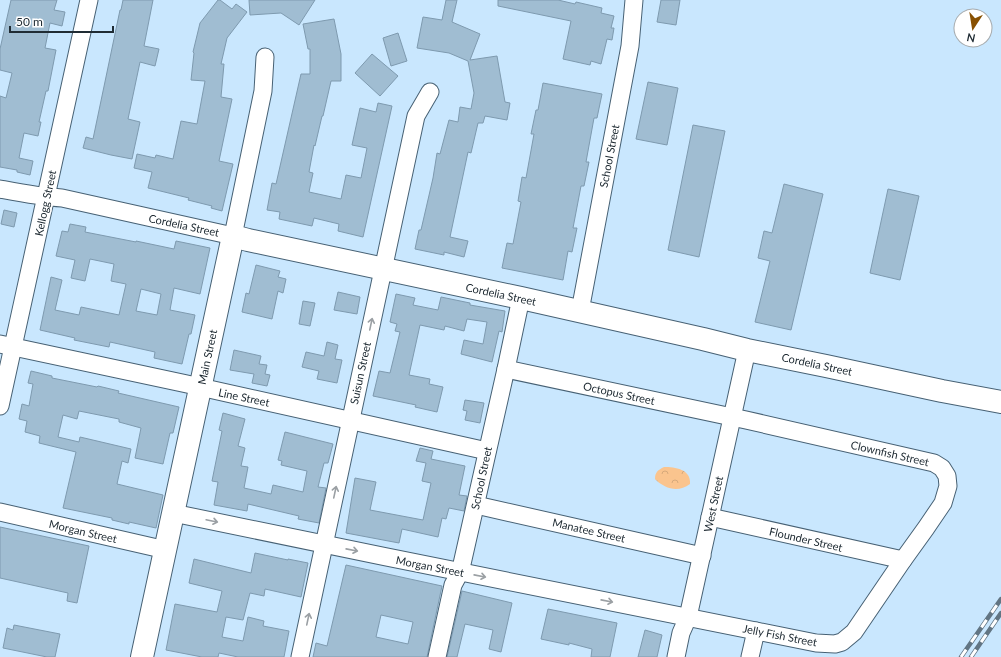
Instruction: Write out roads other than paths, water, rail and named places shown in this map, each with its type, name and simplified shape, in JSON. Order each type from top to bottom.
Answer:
[{"type":"main road","name":"Cordelia Street","points":[[233,236],[580,311],[747,350],[1001,402]]},
{"type":"main road","name":"Main Street","points":[[142,657],[233,236]]},
{"type":"street","name":"Kellogg Street","points":[[0,406],[6,346],[46,197],[89,0]]},
{"type":"street","name":"School Street","points":[[580,311],[630,46],[634,0]]},
{"type":"street","name":"Main Street","points":[[233,236],[263,91],[265,57]]},
{"type":"street","name":"Suisun Street","points":[[300,657],[323,544],[416,116],[430,92]]},
{"type":"street","name":"Cordelia Street","points":[[0,189],[46,197],[64,198],[233,236]]},
{"type":"street","name":"School Street","points":[[437,657],[453,585],[460,572],[476,505],[521,298]]},
{"type":"street","name":"Line Street","points":[[6,346],[187,384],[487,451]]},
{"type":"street","name":"West Street","points":[[676,657],[681,633],[688,617],[747,350]]},
{"type":"street","name":"Octopus Street","points":[[506,369],[732,418]]},
{"type":"street","name":"Clownfish Street","points":[[732,418],[914,458],[934,463],[942,468],[947,476],[948,486],[943,503],[903,560]]},
{"type":"street","name":"Manatee Street","points":[[476,505],[702,556]]},
{"type":"street","name":"Morgan Street","points":[[0,512],[166,550]]},
{"type":"street","name":"Morgan Street","points":[[173,512],[460,572],[688,617]]},
{"type":"street","name":"Flounder Street","points":[[710,517],[903,560]]},
{"type":"street","name":"Jelly Fish Street","points":[[688,617],[816,643],[835,644],[842,642],[854,632],[903,560]]},
{"type":"street","points":[[750,657],[756,631]]},
{"type":"railway","points":[[961,657],[1001,599]]},
{"type":"railway","points":[[971,657],[1001,613]]}]
